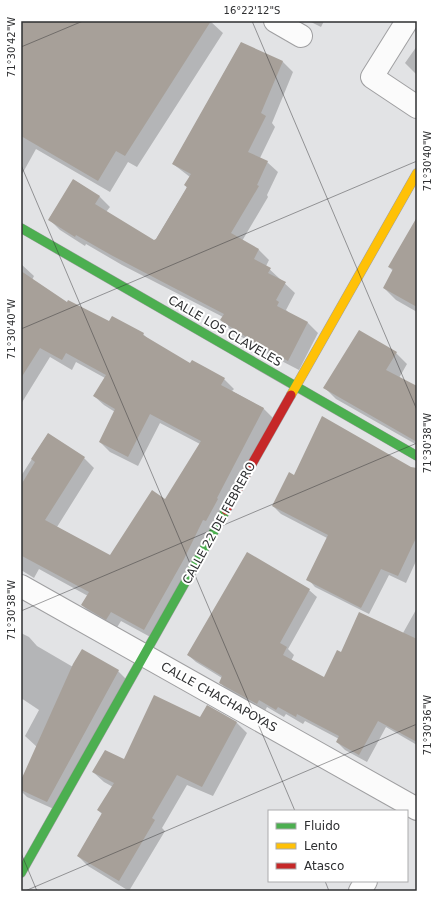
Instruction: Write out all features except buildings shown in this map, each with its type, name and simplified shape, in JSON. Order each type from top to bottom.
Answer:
[{"type":"street","points":[[275,21],[301,36]]},
{"type":"street","points":[[407,21],[372,77],[417,107]]},
{"type":"street","name":"CALLE 22 DE FEBRERO","points":[[21,873],[417,173]]},
{"type":"street","name":"CALLE LOS CLAVELES","points":[[21,228],[417,456]]},
{"type":"street","name":"CALLE CHACHAPOYAS","points":[[21,586],[412,803]]},
{"type":"street","points":[[360,891],[365,882]]},
{"type":"traffic: fast","points":[[21,228],[417,456]]},
{"type":"traffic: fast","points":[[21,873],[226,510]]},
{"type":"traffic: slow","points":[[291,395],[417,173]]},
{"type":"traffic: jam","points":[[226,510],[291,395]]}]
